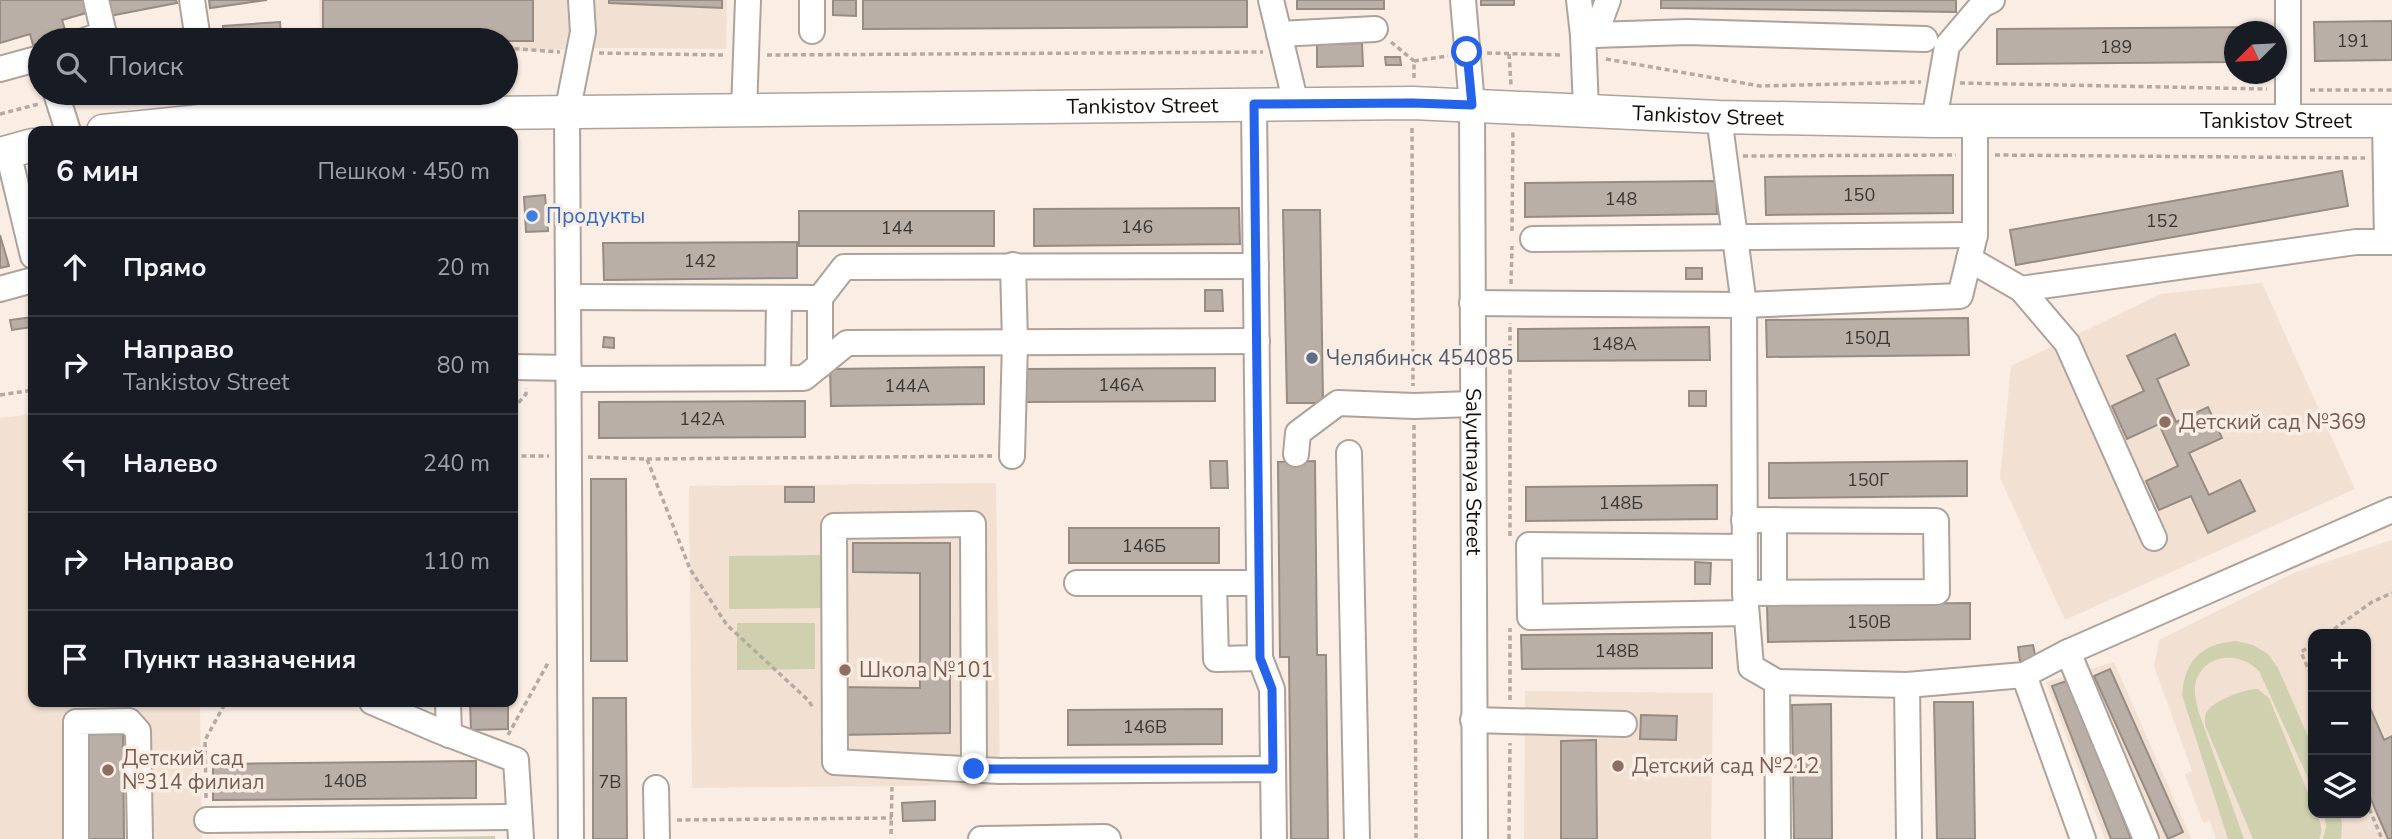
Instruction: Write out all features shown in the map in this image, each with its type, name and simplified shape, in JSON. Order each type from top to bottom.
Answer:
[{"type":"main road","name":"Tankistov Street","points":[[124,126],[208,106],[295,123],[567,113],[1413,103],[1719,117],[1934,121],[2388,121]]},
{"type":"street","points":[[96,0],[103,28]]},
{"type":"street","points":[[192,0],[196,28]]},
{"type":"street","points":[[571,839],[567,113],[583,32],[581,0]]},
{"type":"street","points":[[744,110],[748,0]]},
{"type":"street","points":[[812,0],[812,31]]},
{"type":"street","points":[[1271,0],[1296,104]]},
{"type":"street","name":"Salyutnaya Street","points":[[1463,0],[1472,105],[1475,839]]},
{"type":"street","points":[[1579,0],[1589,35],[1586,109]]},
{"type":"street","points":[[1589,35],[1608,0]]},
{"type":"street","points":[[1934,121],[1947,46],[1982,5],[1992,0]]},
{"type":"street","points":[[2288,0],[2288,120]]},
{"type":"street","points":[[1282,43],[1375,29]]},
{"type":"street","points":[[1589,35],[1687,32],[1925,39]]},
{"type":"street","points":[[0,69],[28,61]]},
{"type":"street","points":[[1254,104],[1260,658],[1272,689],[1274,839]]},
{"type":"street","points":[[60,105],[66,126]]},
{"type":"street","points":[[1719,117],[1744,305],[1745,603],[1751,667],[1777,682],[1907,685],[2024,675],[2068,652],[2391,508]]},
{"type":"street","points":[[1472,303],[1744,305],[1960,296],[1972,247],[1975,120]]},
{"type":"street","points":[[2021,289],[2356,242],[2390,241],[2386,158],[2388,121]]},
{"type":"street","points":[[14,151],[28,228]]},
{"type":"street","points":[[1533,239],[1735,237],[1972,247],[2021,289],[2067,343],[2154,538]]},
{"type":"street","points":[[1012,456],[1015,342],[1013,265]]},
{"type":"street","points":[[820,365],[820,298],[844,267],[1256,266]]},
{"type":"street","points":[[0,289],[28,281]]},
{"type":"street","points":[[568,297],[820,298]]},
{"type":"street","points":[[778,378],[779,298]]},
{"type":"street","points":[[518,368],[569,373],[804,378],[847,343],[1257,341]]},
{"type":"street","points":[[1296,454],[1298,433],[1338,403],[1414,406],[1472,404]]},
{"type":"street","points":[[1349,453],[1357,839]]},
{"type":"street","points":[[1744,520],[1936,521],[1937,592],[1774,593],[1745,603],[1530,617],[1529,545],[1744,547]]},
{"type":"street","points":[[1774,520],[1774,593]]},
{"type":"street","points":[[974,769],[973,524],[834,526],[835,762],[974,769],[1273,769]]},
{"type":"street","points":[[1077,583],[1259,583]]},
{"type":"street","points":[[1214,583],[1216,659],[1260,658]]},
{"type":"street","points":[[2068,652],[2146,839]]},
{"type":"street","points":[[2024,675],[2082,839]]},
{"type":"street","points":[[1777,682],[1779,839]]},
{"type":"street","points":[[1907,685],[1909,839]]},
{"type":"street","points":[[207,820],[520,828],[516,760],[384,707]]},
{"type":"street","points":[[448,707],[449,735]]},
{"type":"street","points":[[1473,720],[1624,724]]},
{"type":"street","points":[[76,839],[76,722],[129,721],[138,731],[139,839]]},
{"type":"street","points":[[656,788],[657,830]]},
{"type":"street","points":[[981,839],[1108,839]]},
{"type":"path","points":[[1375,29],[1414,61]]},
{"type":"path","points":[[518,49],[579,53],[746,55],[1282,43]]},
{"type":"path","points":[[1509,54],[1514,163],[1510,303],[1510,540]]},
{"type":"path","points":[[1724,157],[1975,155],[2386,158]]},
{"type":"path","points":[[0,395],[28,391]]},
{"type":"path","points":[[518,456],[647,459],[1012,456]]},
{"type":"path","points":[[647,459],[690,569],[726,625],[809,701],[815,712]]},
{"type":"path","points":[[2333,629],[2372,602],[2392,593]]},
{"type":"path","points":[[1510,624],[1510,839]]},
{"type":"path","points":[[2308,647],[2301,652],[2308,668]]},
{"type":"path","points":[[498,753],[550,659]]},
{"type":"path","points":[[207,820],[205,740],[223,707]]},
{"type":"path","points":[[891,834],[893,766]]},
{"type":"path","points":[[2371,813],[2382,839]]},
{"type":"path","points":[[657,830],[892,818]]},
{"type":"shaded area","points":[[319,0],[727,0],[726,49],[598,48],[518,51],[518,28],[320,28]]},
{"type":"shaded area","name":"Детский сад №369","points":[[2262,283],[2355,489],[2065,620],[2000,478],[2011,366],[2161,294]]},
{"type":"shaded area","name":"Детский сад №314 филиал","points":[[28,415],[28,707],[200,707],[202,839],[0,839],[0,418]]},
{"type":"shaded area","name":"Школа №101","points":[[996,483],[1000,785],[692,788],[689,486]]},
{"type":"shaded area","points":[[2392,540],[2392,839],[2216,839],[2210,821],[2203,823],[2185,774],[2192,771],[2154,666],[2159,640],[2296,572]]},
{"type":"shaded area","points":[[2114,662],[2191,838],[2189,839],[2105,839],[2046,682]]},
{"type":"shaded area","name":"Детский сад №212","points":[[1525,691],[1713,693],[1711,839],[1524,839]]},
{"type":"green space","points":[[822,555],[823,608],[729,609],[729,556]]},
{"type":"green space","points":[[737,623],[815,623],[815,669],[737,670]]},
{"type":"green space","points":[[2236,641],[2253,645],[2268,654],[2278,668],[2308,737],[2308,778],[2259,671],[2241,660],[2222,658],[2213,661],[2199,675],[2195,693],[2199,713],[2244,839],[2228,839],[2182,695],[2191,663],[2204,650]]},
{"type":"green space","points":[[2258,689],[2269,698],[2308,793],[2308,818],[2318,818],[2321,826],[2319,839],[2253,839],[2205,725],[2206,713],[2213,706],[2247,690]]},
{"type":"green space","points":[[2325,818],[2341,818],[2341,839],[2323,839]]},
{"type":"green space","points":[[495,836],[495,839],[318,839]]},
{"type":"building","points":[[0,0],[90,0],[93,11],[62,20],[64,28],[28,28],[28,35],[0,43]]},
{"type":"building","points":[[100,0],[176,0],[177,3],[104,17]]},
{"type":"building","points":[[209,0],[267,0],[210,8]]},
{"type":"building","points":[[323,0],[533,0],[533,41],[518,41],[518,28],[323,28]]},
{"type":"building","points":[[609,0],[722,0],[722,8],[609,3]]},
{"type":"building","points":[[833,0],[856,0],[856,16],[833,15]]},
{"type":"building","points":[[863,0],[1247,0],[1247,27],[863,29]]},
{"type":"building","points":[[1297,0],[1384,0],[1384,9],[1297,9]]},
{"type":"building","points":[[1481,0],[1514,0],[1514,5],[1481,5]]},
{"type":"building","points":[[1661,0],[1956,0],[1956,12],[1661,8]]},
{"type":"building","points":[[2392,21],[2392,60],[2315,61],[2314,22]]},
{"type":"building","points":[[280,22],[280,28],[223,28]]},
{"type":"building","points":[[2224,27],[2224,62],[1997,64],[1997,29]]},
{"type":"building","points":[[1362,43],[1363,66],[1317,67],[1317,44]]},
{"type":"building","points":[[1385,57],[1400,57],[1401,65],[1386,65]]},
{"type":"building","points":[[2342,171],[2348,206],[2016,265],[2010,230]]},
{"type":"building","points":[[1953,175],[1953,213],[1766,215],[1765,177]]},
{"type":"building","points":[[1716,181],[1717,214],[1525,217],[1525,183]]},
{"type":"building","points":[[545,195],[548,231],[526,232],[524,197]]},
{"type":"building","points":[[1239,208],[1240,244],[1034,246],[1034,209]]},
{"type":"building","points":[[1283,210],[1320,210],[1323,403],[1287,403]]},
{"type":"building","points":[[799,211],[994,211],[994,246],[799,246]]},
{"type":"building","points":[[0,235],[9,266],[0,268]]},
{"type":"building","points":[[797,242],[797,278],[604,280],[603,243]]},
{"type":"building","points":[[1686,268],[1702,268],[1702,279],[1686,279]]},
{"type":"building","points":[[1205,290],[1222,290],[1223,311],[1205,311]]},
{"type":"building","points":[[28,318],[28,328],[12,330],[10,320]]},
{"type":"building","points":[[1968,318],[1969,355],[1767,357],[1766,320]]},
{"type":"building","points":[[1709,327],[1710,360],[1518,361],[1518,329]]},
{"type":"building","points":[[2175,334],[2189,365],[2157,379],[2176,422],[2208,407],[2222,438],[2189,453],[2209,495],[2240,480],[2255,511],[2208,533],[2191,496],[2159,510],[2146,481],[2178,466],[2159,424],[2127,439],[2112,406],[2144,391],[2127,356]]},
{"type":"building","points":[[604,337],[614,338],[614,348],[603,347]]},
{"type":"building","points":[[984,367],[984,404],[831,406],[830,369]]},
{"type":"building","points":[[1215,368],[1215,401],[1026,402],[1026,369]]},
{"type":"building","points":[[1689,391],[1706,391],[1706,406],[1689,406]]},
{"type":"building","points":[[805,401],[805,437],[599,438],[599,402]]},
{"type":"building","points":[[1210,461],[1227,461],[1228,488],[1211,488]]},
{"type":"building","points":[[1315,461],[1317,655],[1326,655],[1328,839],[1291,839],[1289,657],[1280,657],[1278,462]]},
{"type":"building","points":[[1967,461],[1967,496],[1769,498],[1769,463]]},
{"type":"building","points":[[591,479],[626,479],[627,661],[591,661]]},
{"type":"building","points":[[1717,485],[1717,519],[1526,521],[1526,487]]},
{"type":"building","points":[[785,487],[814,487],[814,502],[785,502]]},
{"type":"building","points":[[1069,528],[1219,528],[1219,563],[1069,563]]},
{"type":"building","points":[[853,543],[950,543],[950,733],[839,735],[838,687],[920,688],[920,573],[853,572]]},
{"type":"building","points":[[1695,562],[1711,563],[1710,584],[1695,584]]},
{"type":"building","points":[[1970,603],[1970,639],[1768,642],[1767,605]]},
{"type":"building","points":[[1712,633],[1712,668],[1522,669],[1521,635]]},
{"type":"building","points":[[2033,645],[2036,660],[2020,662],[2018,647]]},
{"type":"building","points":[[2110,669],[2183,832],[2168,839],[2094,676]]},
{"type":"building","points":[[2069,680],[2131,839],[2111,839],[2052,686]]},
{"type":"building","points":[[593,698],[626,698],[627,839],[593,839]]},
{"type":"building","points":[[1934,702],[1973,702],[1975,839],[1937,839]]},
{"type":"building","points":[[1831,704],[1832,839],[1794,839],[1792,705]]},
{"type":"building","points":[[470,707],[508,707],[508,729],[471,730]]},
{"type":"building","points":[[1222,709],[1222,744],[1068,745],[1068,710]]},
{"type":"building","points":[[2371,710],[2384,740],[2392,736],[2392,839],[2388,839],[2371,800]]},
{"type":"building","points":[[1641,715],[1677,716],[1676,740],[1640,739]]},
{"type":"building","points":[[123,731],[124,839],[81,839],[81,732]]},
{"type":"building","points":[[1596,740],[1597,839],[1561,839],[1561,741]]},
{"type":"building","points":[[476,761],[476,798],[213,800],[213,764]]},
{"type":"building","points":[[935,801],[935,820],[903,821],[902,803]]},
{"type":"place","name":"Продукты","points":[[532,216]]},
{"type":"place","name":"Челябинск 454085","points":[[1312,358]]},
{"type":"place","name":"Детский сад №369","points":[[2165,422]]},
{"type":"place","name":"Школа №101","points":[[845,670]]},
{"type":"place","name":"Детский сад №212","points":[[1618,766]]},
{"type":"place","name":"Детский сад №314 филиал","points":[[108,770]]},
{"type":"route","points":[[974,769],[1273,769],[1272,689],[1260,658],[1254,104],[1472,105],[1467,52]]}]
